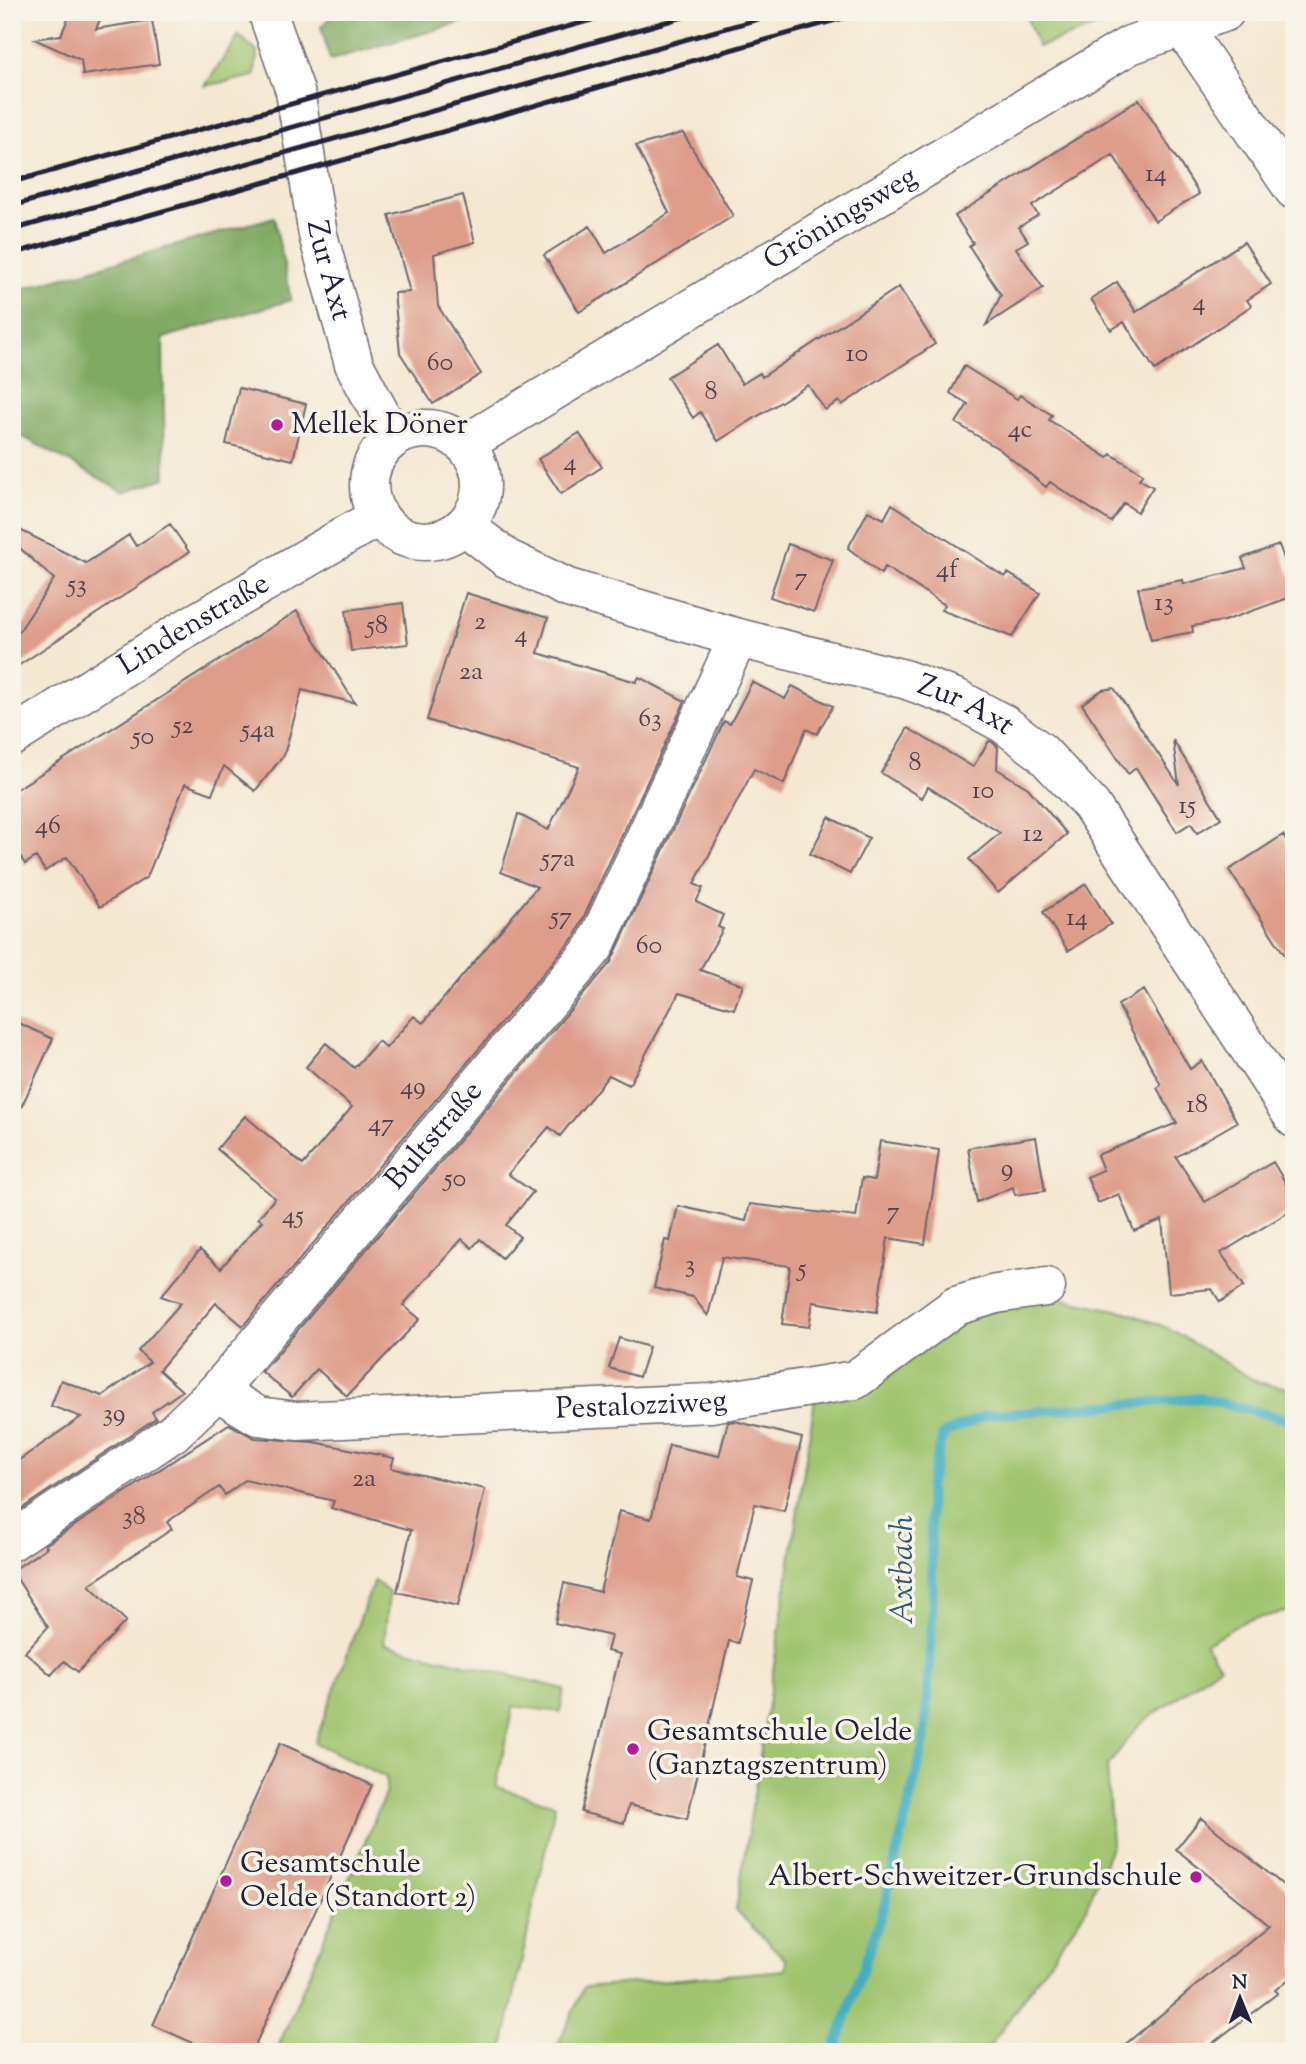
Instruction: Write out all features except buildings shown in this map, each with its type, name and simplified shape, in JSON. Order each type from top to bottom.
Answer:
[{"type":"street","name":"Gröningsweg","points":[[465,444],[1130,44],[1225,12]]},
{"type":"street","name":"Zur Axt","points":[[281,14],[318,235],[354,364],[393,438]]},
{"type":"street","points":[[1182,27],[1294,190]]},
{"type":"street","points":[[417,429],[443,430],[465,444],[481,470],[480,500],[465,526],[448,536],[429,541],[410,539],[392,530],[379,516],[370,497],[370,474],[378,454],[393,438],[417,429]]},
{"type":"street","name":"Lindenstraße","points":[[12,737],[178,633],[379,516]]},
{"type":"street","name":"Zur Axt","points":[[465,526],[506,558],[568,588],[738,638],[904,679],[956,698],[1004,724],[1041,752],[1091,805],[1294,1118]]},
{"type":"street","name":"Bultstraße","points":[[12,1541],[173,1433],[217,1391],[594,948],[738,638]]},
{"type":"street","name":"Pestalozziweg","points":[[217,1391],[258,1416],[297,1421],[711,1403],[855,1380],[956,1306],[996,1294],[1046,1286]]},
{"type":"green space","points":[[337,12],[498,12],[330,60],[321,26]]},
{"type":"green space","points":[[1025,12],[1139,12],[1038,47]]},
{"type":"green space","points":[[239,35],[257,52],[255,76],[205,86]]},
{"type":"green space","points":[[274,217],[291,300],[163,338],[165,478],[124,492],[12,431],[12,292]]},
{"type":"green space","points":[[1049,1296],[1126,1312],[1168,1328],[1257,1382],[1294,1389],[1294,1610],[1245,1621],[1205,1644],[1220,1666],[1137,1727],[1107,1767],[1112,1844],[1085,1911],[986,2052],[549,2052],[559,2043],[584,1987],[785,1970],[786,1960],[736,1911],[815,1399],[956,1317]]},
{"type":"green space","points":[[374,1580],[389,1593],[384,1644],[564,1689],[560,1712],[513,1706],[496,1787],[555,1805],[502,2052],[276,2052],[386,1792],[386,1777],[315,1743]]},
{"type":"waterway","name":"Axtbach","points":[[834,2052],[884,1907],[924,1742],[933,1600],[929,1488],[943,1434],[987,1415],[1201,1398],[1294,1421]]},
{"type":"railway","points":[[12,182],[620,12]]},
{"type":"railway","points":[[12,206],[701,12]]},
{"type":"railway","points":[[12,230],[783,12]]},
{"type":"railway","points":[[12,254],[864,12]]},
{"type":"place","name":"Mellek Döner","points":[[277,425]]},
{"type":"place","name":"Gesamtschule Oelde (Ganztagszentrum)","points":[[633,1749]]},
{"type":"place","name":"Albert-Schweitzer-Grundschule","points":[[1196,1877]]},
{"type":"place","name":"Gesamtschule Oelde (Standort 2)","points":[[226,1881]]}]
